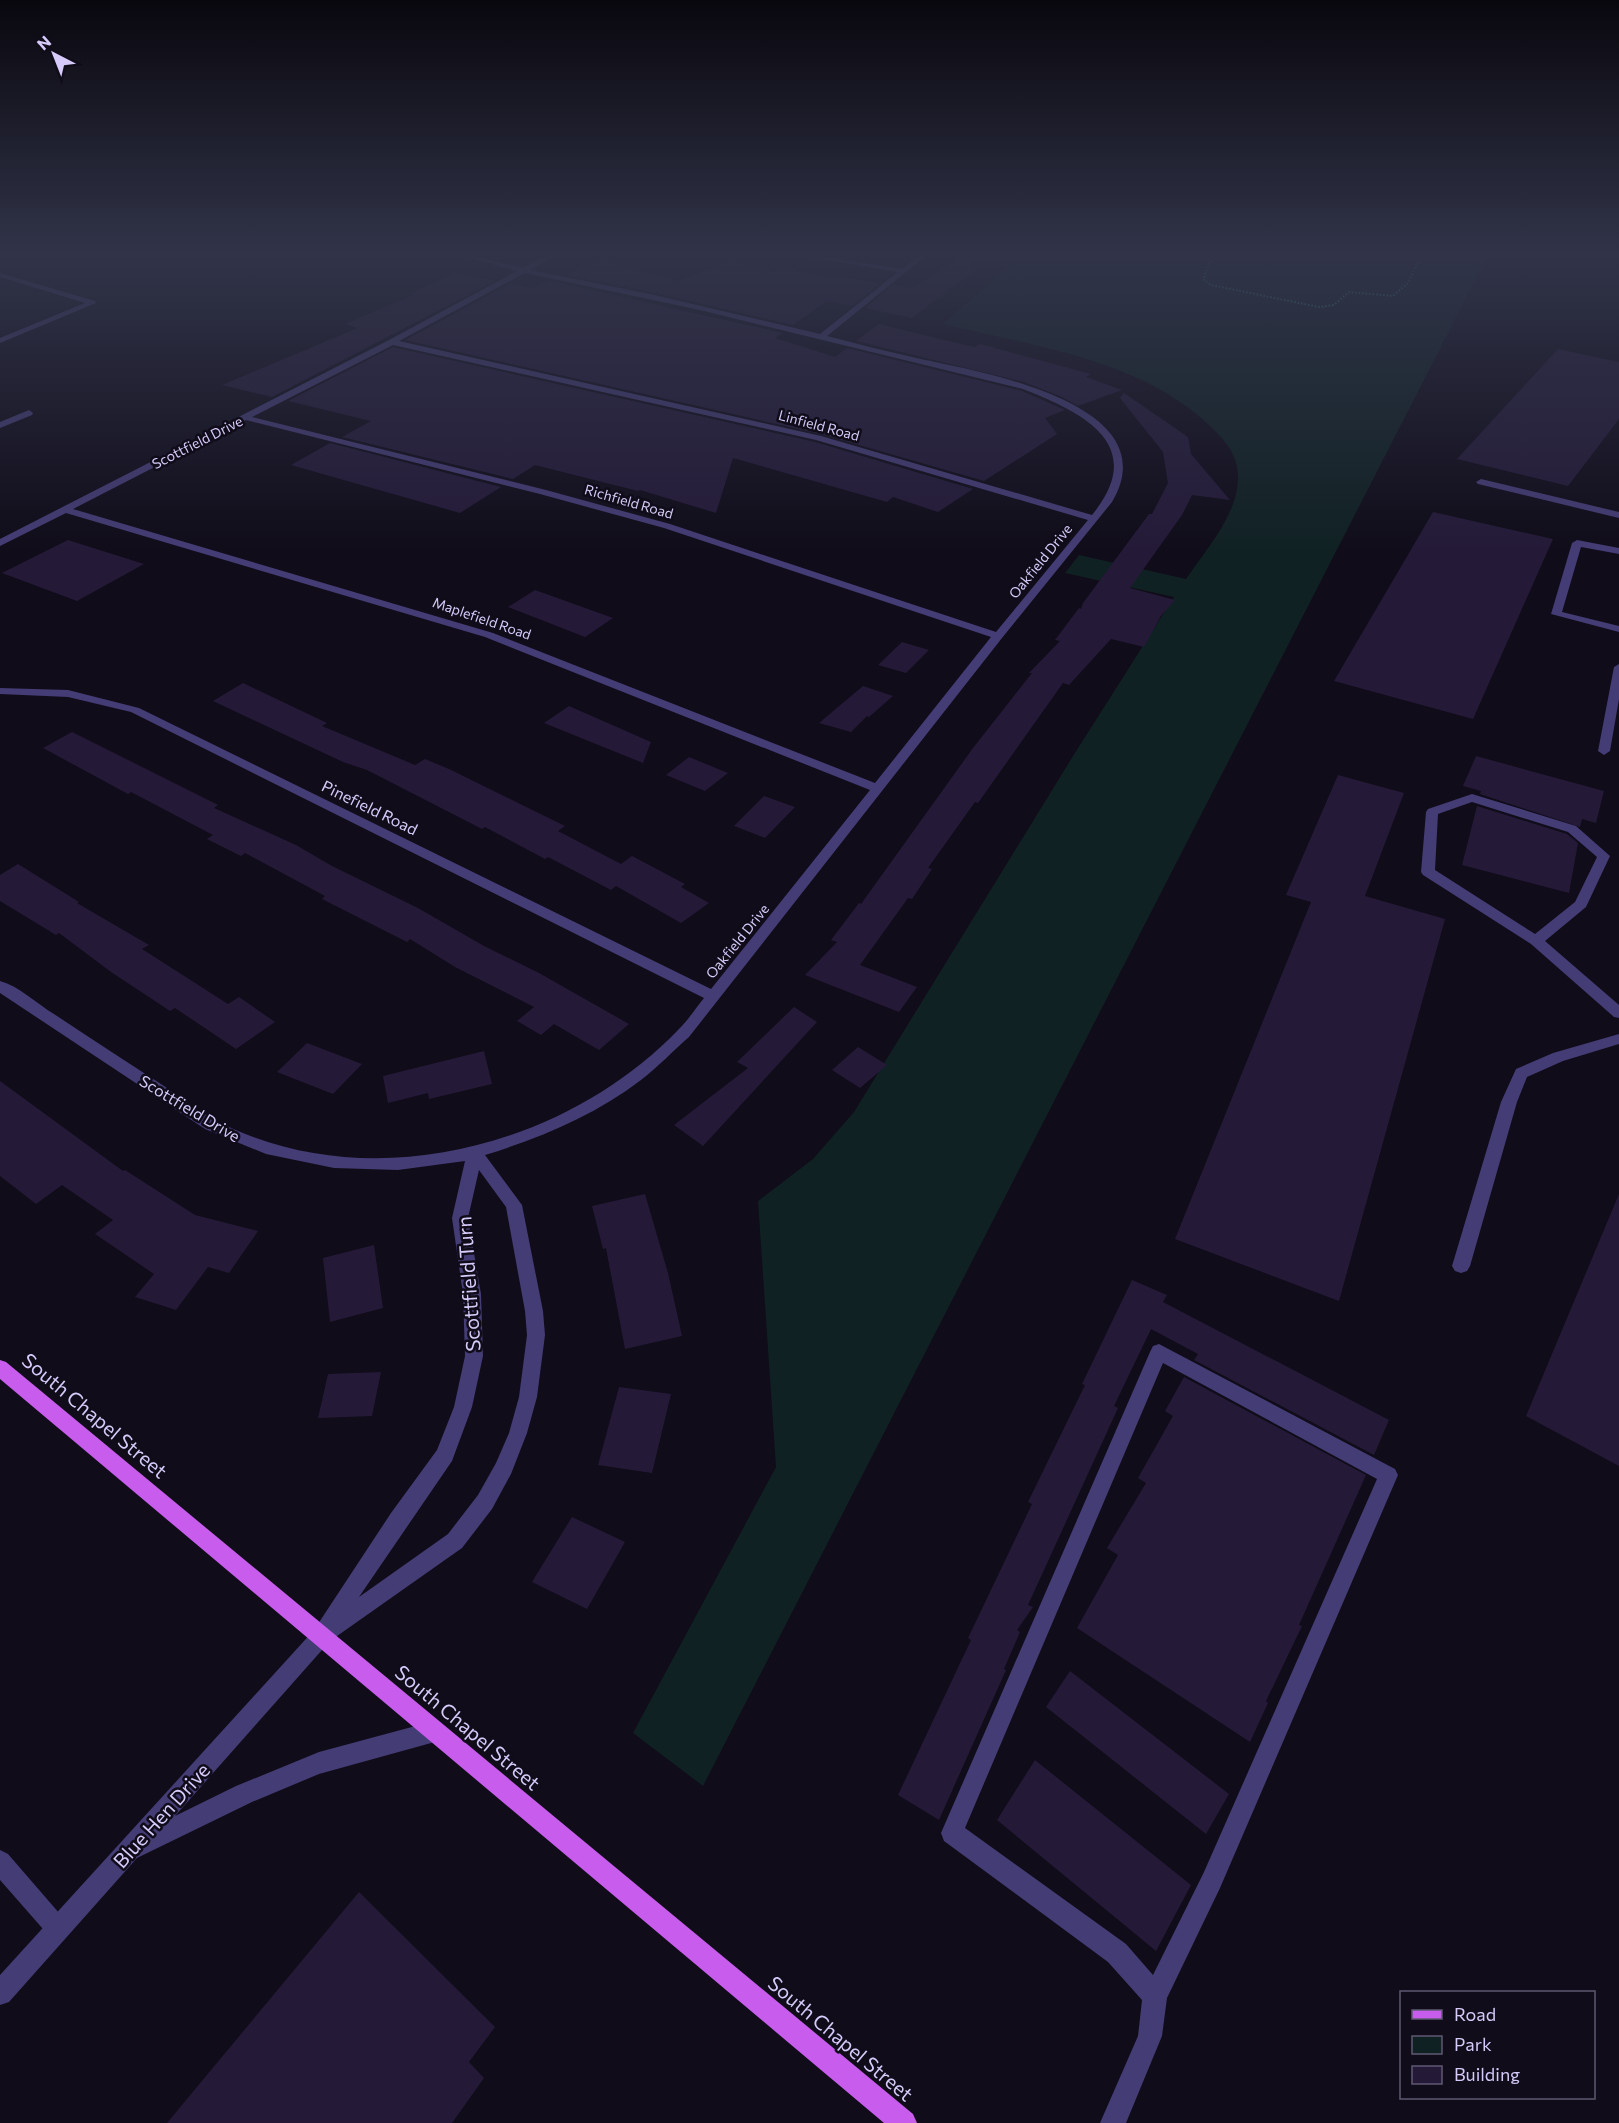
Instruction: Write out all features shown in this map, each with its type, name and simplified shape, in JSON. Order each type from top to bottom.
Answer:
[{"type":"main road","name":"South Chapel Street","points":[[0,1369],[904,2123]]},
{"type":"street","name":"Scottfield Drive","points":[[0,543],[369,354]]},
{"type":"street","name":"Linfield Road","points":[[447,354],[818,438],[1094,519]]},
{"type":"street","name":"Oakfield Drive","points":[[475,1153],[539,1131],[607,1097],[662,1056],[684,1033],[998,636],[1094,519],[1116,488],[1121,465],[1118,452],[1111,441],[1083,415],[1052,398],[1013,385],[892,354]]},
{"type":"street","points":[[0,425],[29,412]]},
{"type":"street","name":"Richfield Road","points":[[246,418],[658,523],[998,636]]},
{"type":"street","points":[[1481,482],[1619,515]]},
{"type":"street","name":"Maplefield Road","points":[[65,510],[489,635],[878,789]]},
{"type":"street","points":[[1619,551],[1577,543],[1556,614],[1619,628]]},
{"type":"street","points":[[1605,751],[1619,667]]},
{"type":"street","name":"Pinefield Road","points":[[0,691],[68,693],[115,703],[135,710],[713,996]]},
{"type":"street","points":[[1536,941],[1581,904],[1604,856],[1572,829],[1472,798],[1432,812],[1428,872],[1536,941],[1619,1013]]},
{"type":"street","name":"Scottfield Drive","points":[[0,986],[211,1125],[261,1147],[300,1158],[353,1166],[394,1166],[438,1161],[475,1153]]},
{"type":"street","points":[[1461,1266],[1509,1102],[1521,1073],[1558,1057],[1619,1039]]},
{"type":"street","points":[[321,1637],[455,1541],[484,1502],[504,1468],[518,1433],[528,1397],[533,1365],[536,1335],[534,1311],[514,1205],[475,1153]]},
{"type":"street","name":"Scottfield Turn","points":[[321,1637],[398,1520],[445,1455],[460,1416],[472,1365],[474,1327],[472,1294],[459,1218],[475,1153]]},
{"type":"street","points":[[1113,2123],[1150,2036],[1155,1996],[1212,1880],[1388,1475],[1159,1352],[952,1833],[1117,1953],[1155,1996]]},
{"type":"street","name":"Blue Hen Drive","points":[[0,1993],[321,1637]]},
{"type":"street","points":[[128,1851],[244,1794],[319,1763],[434,1731]]},
{"type":"street","points":[[0,1862],[58,1929]]},
{"type":"green space","points":[[1070,354],[1437,354],[703,1786],[633,1733],[776,1467],[758,1201],[813,1159],[854,1112],[1073,756],[1174,597],[1065,573],[1079,555],[1186,579],[1219,532],[1236,493],[1238,471],[1236,463],[1225,443],[1209,425],[1181,403],[1151,384]]},
{"type":"building","points":[[296,354],[355,354],[272,397],[222,385]]},
{"type":"building","points":[[379,354],[424,354],[815,442],[973,489],[938,512],[893,497],[887,502],[733,458],[716,513],[640,490],[535,465],[513,479],[342,437],[371,421],[288,401]]},
{"type":"building","points":[[467,354],[826,354],[835,357],[839,354],[872,354],[1022,391],[1065,410],[1045,418],[1057,434],[984,481],[821,434]]},
{"type":"building","points":[[910,354],[1017,354],[1091,374],[1086,377],[1122,390],[1078,406],[1024,382]]},
{"type":"building","points":[[1553,354],[1582,354],[1619,362],[1619,419],[1568,486],[1457,459]]},
{"type":"building","points":[[1124,393],[1188,437],[1191,454],[1230,500],[1192,495],[1182,515],[1130,588],[1175,600],[1161,616],[1144,647],[1111,639],[1069,685],[1063,683],[978,803],[975,802],[928,868],[932,869],[912,899],[908,898],[860,965],[917,987],[899,1012],[805,975],[837,942],[831,940],[859,903],[861,904],[973,748],[1032,673],[1029,673],[1060,641],[1055,640],[1079,608],[1081,609],[1083,603],[1149,514],[1152,514],[1168,483],[1163,452],[1120,398]]},
{"type":"building","points":[[330,443],[501,487],[460,513],[291,465]]},
{"type":"building","points":[[1433,512],[1553,539],[1473,719],[1334,681]]},
{"type":"building","points":[[68,540],[144,564],[77,601],[2,573]]},
{"type":"building","points":[[535,590],[613,618],[585,637],[508,607]]},
{"type":"building","points":[[902,642],[929,650],[906,673],[878,665]]},
{"type":"building","points":[[243,683],[327,723],[322,726],[415,765],[425,759],[449,769],[565,826],[558,831],[621,864],[632,856],[685,884],[681,887],[709,903],[681,923],[616,886],[611,890],[485,827],[482,829],[367,770],[343,762],[213,701]]},
{"type":"building","points":[[863,686],[893,696],[851,732],[819,723]]},
{"type":"building","points":[[569,706],[651,742],[643,763],[544,723]]},
{"type":"building","points":[[72,732],[218,805],[214,808],[296,845],[332,866],[418,908],[629,1024],[599,1050],[554,1024],[541,1035],[517,1021],[534,1007],[455,967],[410,939],[407,942],[322,899],[325,896],[245,853],[241,856],[207,839],[213,835],[131,792],[128,794],[43,748]]},
{"type":"building","points":[[1476,756],[1604,791],[1596,823],[1582,819],[1580,827],[1480,794],[1481,791],[1463,786]]},
{"type":"building","points":[[689,757],[728,773],[705,791],[666,775]]},
{"type":"building","points":[[1338,775],[1404,793],[1365,896],[1445,919],[1339,1301],[1175,1239],[1311,902],[1286,895]]},
{"type":"building","points":[[764,796],[795,807],[765,838],[734,826]]},
{"type":"building","points":[[1477,806],[1567,834],[1578,843],[1569,893],[1462,865]]},
{"type":"building","points":[[18,864],[79,902],[77,903],[149,945],[142,949],[228,1004],[239,997],[275,1022],[236,1049],[175,1008],[170,1011],[111,972],[59,933],[56,935],[0,901],[0,875]]},
{"type":"building","points":[[794,1007],[817,1022],[703,1146],[674,1125],[748,1068],[737,1062]]},
{"type":"building","points":[[307,1043],[362,1064],[333,1094],[277,1072]]},
{"type":"building","points":[[858,1047],[887,1065],[860,1088],[832,1070]]},
{"type":"building","points":[[484,1051],[492,1084],[429,1099],[428,1093],[388,1103],[383,1076]]},
{"type":"building","points":[[0,1081],[123,1171],[125,1170],[195,1215],[258,1231],[229,1273],[208,1267],[176,1310],[135,1297],[154,1274],[95,1234],[113,1220],[62,1185],[36,1204],[0,1176]]},
{"type":"building","points":[[645,1194],[668,1273],[682,1336],[625,1349],[606,1248],[603,1249],[592,1206]]},
{"type":"building","points":[[1619,1194],[1619,1466],[1526,1416]]},
{"type":"building","points":[[374,1245],[383,1308],[330,1322],[323,1258]]},
{"type":"building","points":[[1132,1280],[1167,1295],[1163,1302],[1389,1420],[1374,1455],[1194,1360],[1198,1354],[1151,1329],[1114,1406],[1118,1408],[1028,1605],[1033,1607],[1017,1630],[1020,1632],[1004,1669],[1006,1670],[939,1820],[898,1795],[971,1640],[968,1638],[1032,1504],[1028,1502],[1085,1385],[1082,1384]]},
{"type":"building","points":[[381,1372],[372,1416],[318,1418],[328,1374]]},
{"type":"building","points":[[1184,1377],[1366,1475],[1250,1742],[1077,1628],[1118,1555],[1107,1548],[1146,1483],[1138,1478],[1173,1416],[1165,1411]]},
{"type":"building","points":[[619,1387],[671,1394],[652,1473],[598,1465]]},
{"type":"building","points":[[572,1517],[625,1542],[587,1609],[532,1582]]},
{"type":"building","points":[[1070,1671],[1229,1794],[1206,1834],[1046,1707]]},
{"type":"building","points":[[1035,1760],[1191,1885],[1156,1951],[997,1820]]},
{"type":"building","points":[[359,1892],[495,2027],[469,2062],[484,2078],[452,2123],[167,2123]]}]
